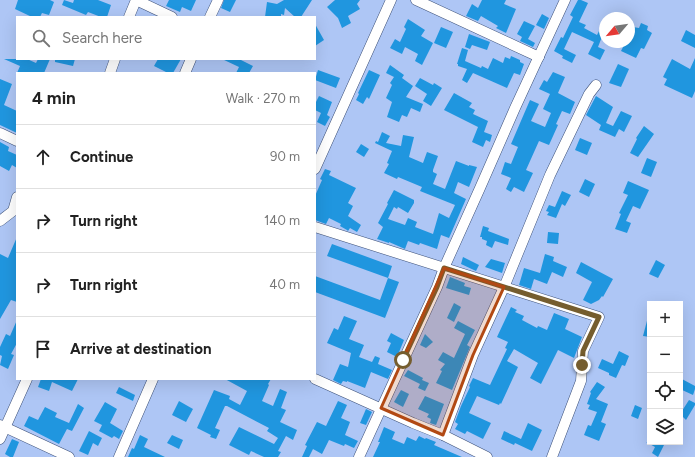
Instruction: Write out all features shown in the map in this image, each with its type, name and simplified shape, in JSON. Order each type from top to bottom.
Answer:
[{"type":"street","points":[[129,16],[136,0],[170,16]]},
{"type":"street","points":[[210,16],[218,0]]},
{"type":"street","points":[[316,166],[391,0]]},
{"type":"street","points":[[416,0],[539,57]]},
{"type":"street","points":[[359,457],[437,287],[444,268],[565,0]]},
{"type":"street","points":[[110,72],[115,60]]},
{"type":"street","points":[[185,72],[191,60]]},
{"type":"street","points":[[443,435],[473,355],[504,287],[550,175],[589,94],[596,85]]},
{"type":"street","points":[[0,133],[16,141]]},
{"type":"street","points":[[0,221],[13,211],[16,200]]},
{"type":"street","points":[[316,227],[599,317],[583,351],[581,381],[552,457]]},
{"type":"street","points":[[316,379],[443,435],[487,457]]},
{"type":"street","points":[[0,439],[3,426],[26,380]]},
{"type":"street","points":[[119,457],[153,380]]},
{"type":"street","points":[[3,426],[69,457]]},
{"type":"highlighted area","points":[[444,268],[504,287],[473,355],[443,435],[381,408]]},
{"type":"building","points":[[18,0],[50,0],[54,2],[49,15],[42,13],[40,16],[30,16],[15,9]]},
{"type":"building","points":[[64,0],[73,3],[74,0],[98,0],[111,5],[107,16],[98,16],[88,12],[86,15],[62,5]]},
{"type":"building","points":[[169,0],[196,0],[191,11],[182,7],[180,12],[166,6]]},
{"type":"building","points":[[224,0],[236,0],[230,12],[221,8]]},
{"type":"building","points":[[284,0],[312,0],[302,16],[294,16],[285,8],[284,15],[265,16],[267,2],[277,4]]},
{"type":"building","points":[[335,0],[360,0],[357,4],[360,9],[348,16],[351,23],[342,28],[338,18],[327,7]]},
{"type":"building","points":[[482,0],[506,0],[504,4],[516,9],[506,33],[496,28],[498,26],[481,16],[478,21],[466,16],[472,4],[478,8]]},
{"type":"building","points":[[578,0],[588,3],[579,22],[586,25],[584,28],[597,35],[599,31],[598,47],[605,50],[600,60],[588,54],[594,42],[572,32],[564,49],[576,55],[572,63],[562,58],[563,56],[554,51],[561,37],[563,38],[573,17],[570,15]]},
{"type":"building","points":[[542,14],[549,18],[544,29],[536,25]]},
{"type":"building","points":[[408,19],[425,30],[421,36],[433,43],[422,65],[415,61],[418,54],[405,47],[402,54],[390,48],[395,39],[400,42],[406,29],[404,27]]},
{"type":"building","points":[[524,21],[535,26],[528,39],[535,43],[533,47],[520,41],[522,37],[517,34]]},
{"type":"building","points":[[641,23],[648,26],[647,30],[652,33],[644,49],[641,48],[636,58],[621,51],[622,48],[635,48],[635,27],[639,28]]},
{"type":"building","points":[[316,26],[324,40],[316,45]]},
{"type":"building","points":[[441,27],[453,32],[446,48],[434,43]]},
{"type":"building","points":[[686,30],[695,35],[695,48],[681,41]]},
{"type":"building","points":[[469,34],[490,42],[487,50],[472,45],[470,49],[465,47]]},
{"type":"building","points":[[462,48],[468,50],[465,61],[481,68],[482,66],[488,69],[493,58],[503,63],[505,57],[510,59],[511,56],[520,60],[520,62],[524,64],[520,75],[514,73],[507,88],[473,73],[467,83],[462,80],[467,69],[458,66],[457,64]]},
{"type":"building","points":[[695,58],[695,91],[692,98],[664,85],[667,79],[663,77],[672,59],[690,69]]},
{"type":"building","points":[[4,59],[29,60],[36,63],[38,60],[50,60],[44,72],[17,72],[20,66]]},
{"type":"building","points":[[55,60],[75,60],[73,66],[55,62]]},
{"type":"building","points":[[157,60],[180,60],[174,72],[166,72],[154,66]]},
{"type":"building","points":[[224,60],[241,60],[253,66],[250,72],[236,72],[239,67]]},
{"type":"building","points":[[618,64],[629,69],[621,87],[609,83]]},
{"type":"building","points":[[390,65],[404,75],[402,78],[413,86],[406,97],[423,104],[420,112],[411,108],[407,117],[402,115],[399,122],[387,117],[392,102],[386,98],[392,85],[390,83],[394,77],[386,73]]},
{"type":"building","points":[[318,70],[340,78],[336,88],[316,80]]},
{"type":"building","points":[[369,70],[380,75],[369,99],[367,97],[363,104],[356,100]]},
{"type":"building","points":[[553,72],[565,77],[558,93],[575,102],[570,114],[562,111],[556,124],[558,125],[549,145],[539,141],[526,170],[533,173],[524,192],[514,187],[511,192],[506,189],[511,178],[501,174],[505,162],[511,164],[518,147],[511,144],[530,100],[539,104],[531,121],[545,127],[551,113],[543,109],[550,94],[539,89],[544,80],[547,82]]},
{"type":"building","points":[[420,78],[433,85],[434,83],[442,88],[431,106],[423,101],[427,94],[415,86]]},
{"type":"building","points":[[0,79],[12,84],[4,105],[16,111],[16,133],[0,125]]},
{"type":"building","points":[[454,93],[472,103],[469,107],[475,110],[473,114],[488,121],[484,132],[492,135],[490,142],[486,140],[483,147],[472,142],[478,127],[444,110]]},
{"type":"building","points":[[319,96],[332,102],[327,115],[330,117],[325,126],[317,122],[321,113],[316,110],[316,102]]},
{"type":"building","points":[[596,96],[613,107],[606,123],[613,126],[621,111],[632,116],[624,132],[619,129],[615,137],[599,130],[601,125],[586,115]]},
{"type":"building","points":[[644,126],[654,134],[638,157],[630,153],[637,139],[636,138]]},
{"type":"building","points":[[382,132],[390,136],[386,143],[401,146],[403,135],[414,137],[409,157],[423,163],[427,152],[438,156],[433,170],[433,172],[437,174],[433,184],[445,189],[456,161],[469,166],[477,167],[469,187],[458,182],[454,193],[466,199],[449,238],[441,235],[437,249],[420,243],[419,245],[408,241],[405,249],[389,242],[377,239],[383,227],[378,223],[394,190],[414,200],[414,203],[408,213],[398,207],[397,209],[394,207],[388,219],[405,225],[408,218],[417,222],[415,227],[433,234],[439,213],[449,218],[455,205],[420,191],[422,187],[384,173],[389,164],[387,163],[392,151],[375,143],[376,141],[378,142]]},
{"type":"building","points":[[580,138],[592,143],[587,155],[575,150]]},
{"type":"building","points":[[0,142],[9,147],[8,151],[16,155],[16,167],[12,165],[9,171],[0,166]]},
{"type":"building","points":[[361,144],[369,149],[364,157],[356,152]]},
{"type":"building","points":[[647,158],[657,162],[651,177],[641,173]]},
{"type":"building","points":[[325,169],[331,171],[329,175],[356,188],[348,203],[353,206],[348,216],[361,225],[357,232],[350,228],[348,231],[340,226],[341,224],[329,218],[326,224],[316,220],[316,194],[322,180],[320,179]]},
{"type":"building","points":[[585,179],[595,184],[589,197],[579,192]]},
{"type":"building","points":[[628,181],[649,190],[640,209],[633,206],[626,221],[631,223],[627,233],[615,229],[621,214],[619,213],[628,195],[623,193]]},
{"type":"building","points":[[562,191],[571,195],[565,206],[562,204],[556,218],[547,215],[549,212],[546,211],[549,205],[555,207]]},
{"type":"building","points":[[483,226],[489,228],[488,231],[509,239],[508,245],[495,241],[492,248],[486,245],[487,241],[480,237]]},
{"type":"building","points":[[548,232],[559,233],[558,244],[547,243]]},
{"type":"building","points":[[16,239],[16,302],[11,300],[0,319],[0,254],[8,258]]},
{"type":"building","points":[[332,244],[392,266],[388,278],[327,256]]},
{"type":"building","points":[[545,254],[554,257],[553,261],[567,267],[563,277],[552,272],[547,284],[534,279],[531,289],[519,285],[524,268],[540,273]]},
{"type":"building","points":[[463,257],[479,265],[476,271],[461,264]]},
{"type":"building","points":[[491,259],[505,263],[502,273],[485,267]]},
{"type":"building","points":[[656,260],[665,265],[658,278],[649,274]]},
{"type":"building","points":[[581,262],[613,279],[603,297],[602,296],[599,300],[591,304],[583,300],[592,282],[576,273]]},
{"type":"building","points":[[316,276],[380,300],[388,278],[399,282],[385,318],[316,292]]},
{"type":"building","points":[[450,277],[465,283],[464,286],[471,288],[469,295],[446,288]]},
{"type":"building","points":[[454,303],[461,307],[454,322],[447,318]]},
{"type":"building","points":[[511,307],[517,310],[515,312],[524,316],[522,320],[537,328],[538,326],[547,330],[554,313],[569,319],[565,329],[582,337],[574,358],[558,350],[541,384],[530,378],[538,363],[514,349],[507,361],[518,367],[501,404],[500,403],[499,405],[477,396],[469,413],[491,423],[483,439],[467,431],[465,434],[455,429],[458,424],[455,422],[473,378],[490,385],[507,349],[505,348],[508,342],[497,337]]},
{"type":"building","points":[[344,316],[357,321],[349,339],[364,345],[359,357],[372,362],[375,356],[380,358],[378,364],[392,370],[388,379],[371,372],[365,388],[347,381],[343,381],[341,384],[333,380],[340,364],[348,367],[351,353],[327,343],[334,328],[338,330]]},
{"type":"building","points":[[458,321],[475,330],[467,345],[470,347],[452,390],[436,383],[442,371],[440,370],[445,364],[438,360],[443,352],[454,358],[465,334],[454,328]]},
{"type":"building","points":[[647,321],[647,337],[643,336]]},
{"type":"building","points":[[16,322],[16,345],[11,354],[14,355],[8,369],[0,365],[2,356],[0,355],[0,347],[6,334],[10,336]]},
{"type":"building","points":[[391,333],[404,340],[397,357],[387,352],[391,343],[387,341]]},
{"type":"building","points":[[425,334],[433,342],[426,348],[420,345]]},
{"type":"building","points":[[619,351],[629,356],[625,366],[622,365],[616,378],[598,368],[602,359],[613,364]]},
{"type":"building","points":[[408,370],[429,383],[425,391],[418,388],[420,384],[404,376]]},
{"type":"building","points":[[41,380],[78,380],[72,391],[52,382],[49,391],[38,387]]},
{"type":"building","points":[[227,380],[270,380],[262,401],[273,406],[280,389],[287,392],[281,408],[286,410],[280,422],[297,430],[293,440],[286,436],[278,451],[281,452],[278,457],[264,457],[251,451],[249,455],[229,445],[239,427],[274,444],[278,438],[267,431],[269,428],[227,406],[225,406],[215,428],[220,430],[216,439],[210,437],[211,435],[197,428],[214,390],[230,396],[229,399],[240,405],[247,391]]},
{"type":"building","points":[[683,380],[695,386],[693,395],[683,390]]},
{"type":"building","points":[[597,382],[605,387],[596,399],[608,404],[601,422],[606,424],[599,441],[584,435],[588,425],[591,426],[597,412],[588,409],[590,405],[587,404],[591,393],[590,392]]},
{"type":"building","points":[[119,387],[135,395],[133,401],[116,393]]},
{"type":"building","points":[[401,390],[409,394],[403,407],[394,402]]},
{"type":"building","points":[[425,396],[444,404],[436,425],[430,423],[431,419],[427,417],[429,414],[418,409]]},
{"type":"building","points":[[689,400],[695,403],[686,420],[683,417],[683,409]]},
{"type":"building","points":[[179,401],[193,409],[186,422],[172,415]]},
{"type":"building","points":[[338,401],[347,405],[341,418],[350,422],[345,435],[358,441],[354,448],[329,440],[322,454],[313,449],[309,457],[302,457],[307,446],[305,445],[317,422],[326,426]]},
{"type":"building","points":[[105,402],[117,409],[110,423],[123,431],[119,439],[114,436],[112,438],[99,431],[102,425],[94,421]]},
{"type":"building","points":[[78,404],[84,408],[72,431],[67,429],[59,444],[24,426],[29,416],[38,420],[45,407],[57,413],[55,417],[69,423]]},
{"type":"building","points":[[635,405],[642,408],[638,419],[631,416]]},
{"type":"building","points":[[366,409],[372,412],[366,425],[360,423]]},
{"type":"building","points":[[528,423],[542,430],[532,451],[515,443],[514,445],[501,439],[504,431],[521,439]]},
{"type":"building","points":[[384,427],[395,432],[392,439],[404,444],[407,437],[416,441],[419,436],[436,442],[434,445],[462,457],[373,457],[380,442],[378,442]]},
{"type":"building","points":[[89,431],[102,438],[98,446],[93,443],[88,455],[79,451]]},
{"type":"building","points":[[140,435],[148,439],[144,447],[165,457],[128,457],[132,448],[134,449]]},
{"type":"building","points":[[172,435],[183,440],[179,449],[167,443]]},
{"type":"building","points":[[12,439],[19,442],[13,457],[10,457],[5,454]]},
{"type":"building","points":[[651,445],[664,445],[658,457],[652,453],[655,447]]},
{"type":"route","points":[[403,360],[437,287],[444,268],[599,317],[583,351],[582,365]]}]
